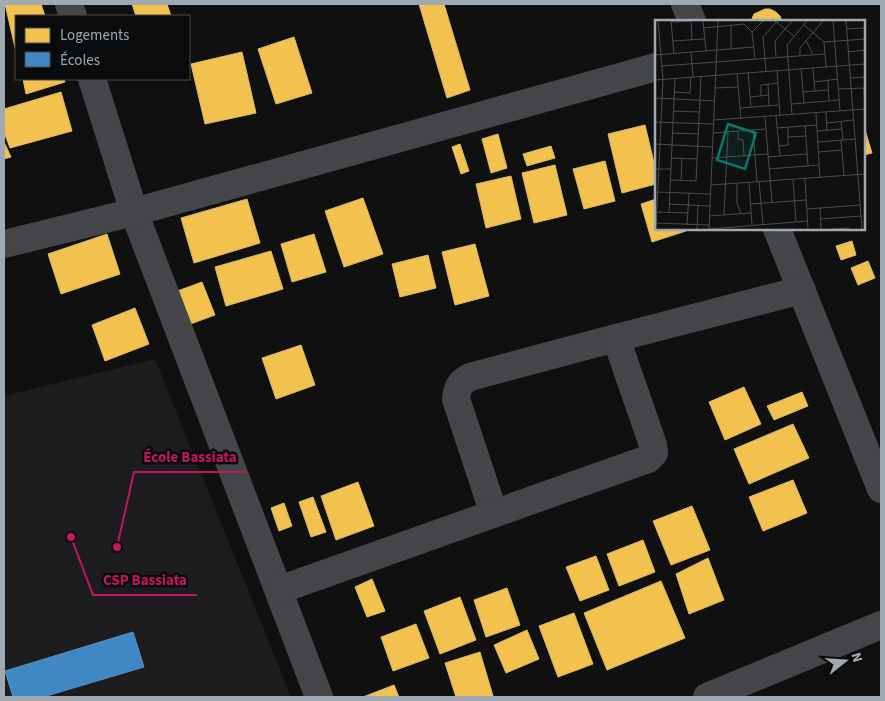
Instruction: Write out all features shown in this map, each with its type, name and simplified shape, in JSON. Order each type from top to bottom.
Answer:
[{"type":"street","points":[[685,4],[692,20]]},
{"type":"street","points":[[4,244],[134,212],[655,67]]},
{"type":"street","points":[[92,80],[134,212],[319,697]]},
{"type":"street","points":[[777,230],[881,489]]},
{"type":"street","points":[[494,514],[456,399],[459,385],[464,380],[802,290]]},
{"type":"street","points":[[279,590],[648,459],[654,453],[653,445],[616,338]]},
{"type":"street","points":[[707,697],[881,625]]},
{"type":"shaded area","points":[[155,359],[291,697],[4,697],[4,396]]},
{"type":"building: Logements","points":[[5,4],[41,4],[45,15],[15,15],[15,48]]},
{"type":"building: Logements","points":[[132,4],[167,4],[171,15],[136,15]]},
{"type":"building: Logements","points":[[419,4],[444,4],[470,90],[447,98]]},
{"type":"building: Logements","points":[[770,9],[776,12],[782,20],[751,20],[754,14]]},
{"type":"building: Logements","points":[[294,37],[312,93],[276,104],[258,49]]},
{"type":"building: Logements","points":[[242,52],[256,113],[205,124],[191,64]]},
{"type":"building: Logements","points":[[23,80],[64,80],[65,82],[26,94]]},
{"type":"building: Logements","points":[[61,92],[72,131],[10,148],[4,132],[4,109]]},
{"type":"building: Logements","points":[[645,125],[655,167],[655,184],[622,193],[608,134]]},
{"type":"building: Logements","points":[[865,130],[872,153],[865,155]]},
{"type":"building: Logements","points":[[498,134],[507,168],[491,173],[482,139]]},
{"type":"building: Logements","points":[[4,142],[11,157],[4,159]]},
{"type":"building: Logements","points":[[460,144],[469,171],[461,174],[452,147]]},
{"type":"building: Logements","points":[[551,146],[555,158],[527,166],[523,154]]},
{"type":"building: Logements","points":[[605,161],[615,201],[584,209],[573,169]]},
{"type":"building: Logements","points":[[555,165],[567,215],[534,223],[522,173]]},
{"type":"building: Logements","points":[[511,176],[521,219],[486,228],[476,184]]},
{"type":"building: Logements","points":[[363,198],[383,254],[344,267],[325,211]]},
{"type":"building: Logements","points":[[247,199],[260,243],[194,263],[181,218]]},
{"type":"building: Logements","points":[[655,199],[655,230],[686,231],[652,242],[641,204]]},
{"type":"building: Logements","points":[[107,234],[120,274],[61,294],[48,254]]},
{"type":"building: Logements","points":[[314,234],[326,272],[292,282],[281,244]]},
{"type":"building: Logements","points":[[852,241],[856,255],[841,260],[836,246]]},
{"type":"building: Logements","points":[[475,244],[489,296],[455,305],[442,252]]},
{"type":"building: Logements","points":[[271,251],[283,289],[226,306],[215,267]]},
{"type":"building: Logements","points":[[428,255],[436,288],[400,297],[392,264]]},
{"type":"building: Logements","points":[[868,261],[875,278],[858,285],[851,268]]},
{"type":"building: Logements","points":[[202,282],[215,315],[185,326],[172,293]]},
{"type":"building: Logements","points":[[135,308],[149,344],[105,361],[92,325]]},
{"type":"building: Logements","points":[[301,345],[315,385],[276,399],[262,358]]},
{"type":"building: Logements","points":[[744,387],[761,424],[725,440],[709,402]]},
{"type":"building: Logements","points":[[802,392],[808,406],[774,420],[767,406]]},
{"type":"building: Logements","points":[[793,424],[809,458],[749,484],[734,449]]},
{"type":"building: Logements","points":[[793,480],[807,513],[763,531],[749,497]]},
{"type":"building: Logements","points":[[358,482],[374,526],[336,540],[321,496]]},
{"type":"building: Logements","points":[[313,497],[326,532],[311,537],[299,502]]},
{"type":"building: Logements","points":[[284,503],[292,526],[279,531],[271,508]]},
{"type":"building: Logements","points":[[692,506],[710,550],[671,565],[653,521]]},
{"type":"building: Logements","points":[[643,540],[655,572],[619,586],[607,554]]},
{"type":"building: Logements","points":[[596,556],[609,590],[580,601],[566,567]]},
{"type":"building: Logements","points":[[708,558],[724,600],[689,614],[676,574]]},
{"type":"building: Logements","points":[[372,579],[385,611],[367,617],[355,587]]},
{"type":"building: Logements","points":[[661,581],[685,638],[607,670],[584,613]]},
{"type":"building: Logements","points":[[507,588],[520,625],[486,637],[474,600]]},
{"type":"building: Logements","points":[[460,597],[476,640],[440,654],[424,611]]},
{"type":"building: Logements","points":[[574,613],[593,664],[558,677],[539,626]]},
{"type":"building: Logements","points":[[416,624],[429,658],[393,671],[381,637]]},
{"type":"building: Logements","points":[[527,630],[539,659],[506,673],[494,645]]},
{"type":"building: Logements","points":[[480,652],[493,696],[456,697],[445,663]]},
{"type":"building: Logements","points":[[394,685],[399,697],[363,697]]},
{"type":"building: Écoles","points":[[133,632],[144,667],[43,697],[13,697],[5,671]]},
{"type":"place","name":"CSP Bassiata","points":[[71,537]]},
{"type":"place","name":"École Bassiata","points":[[117,547]]}]
